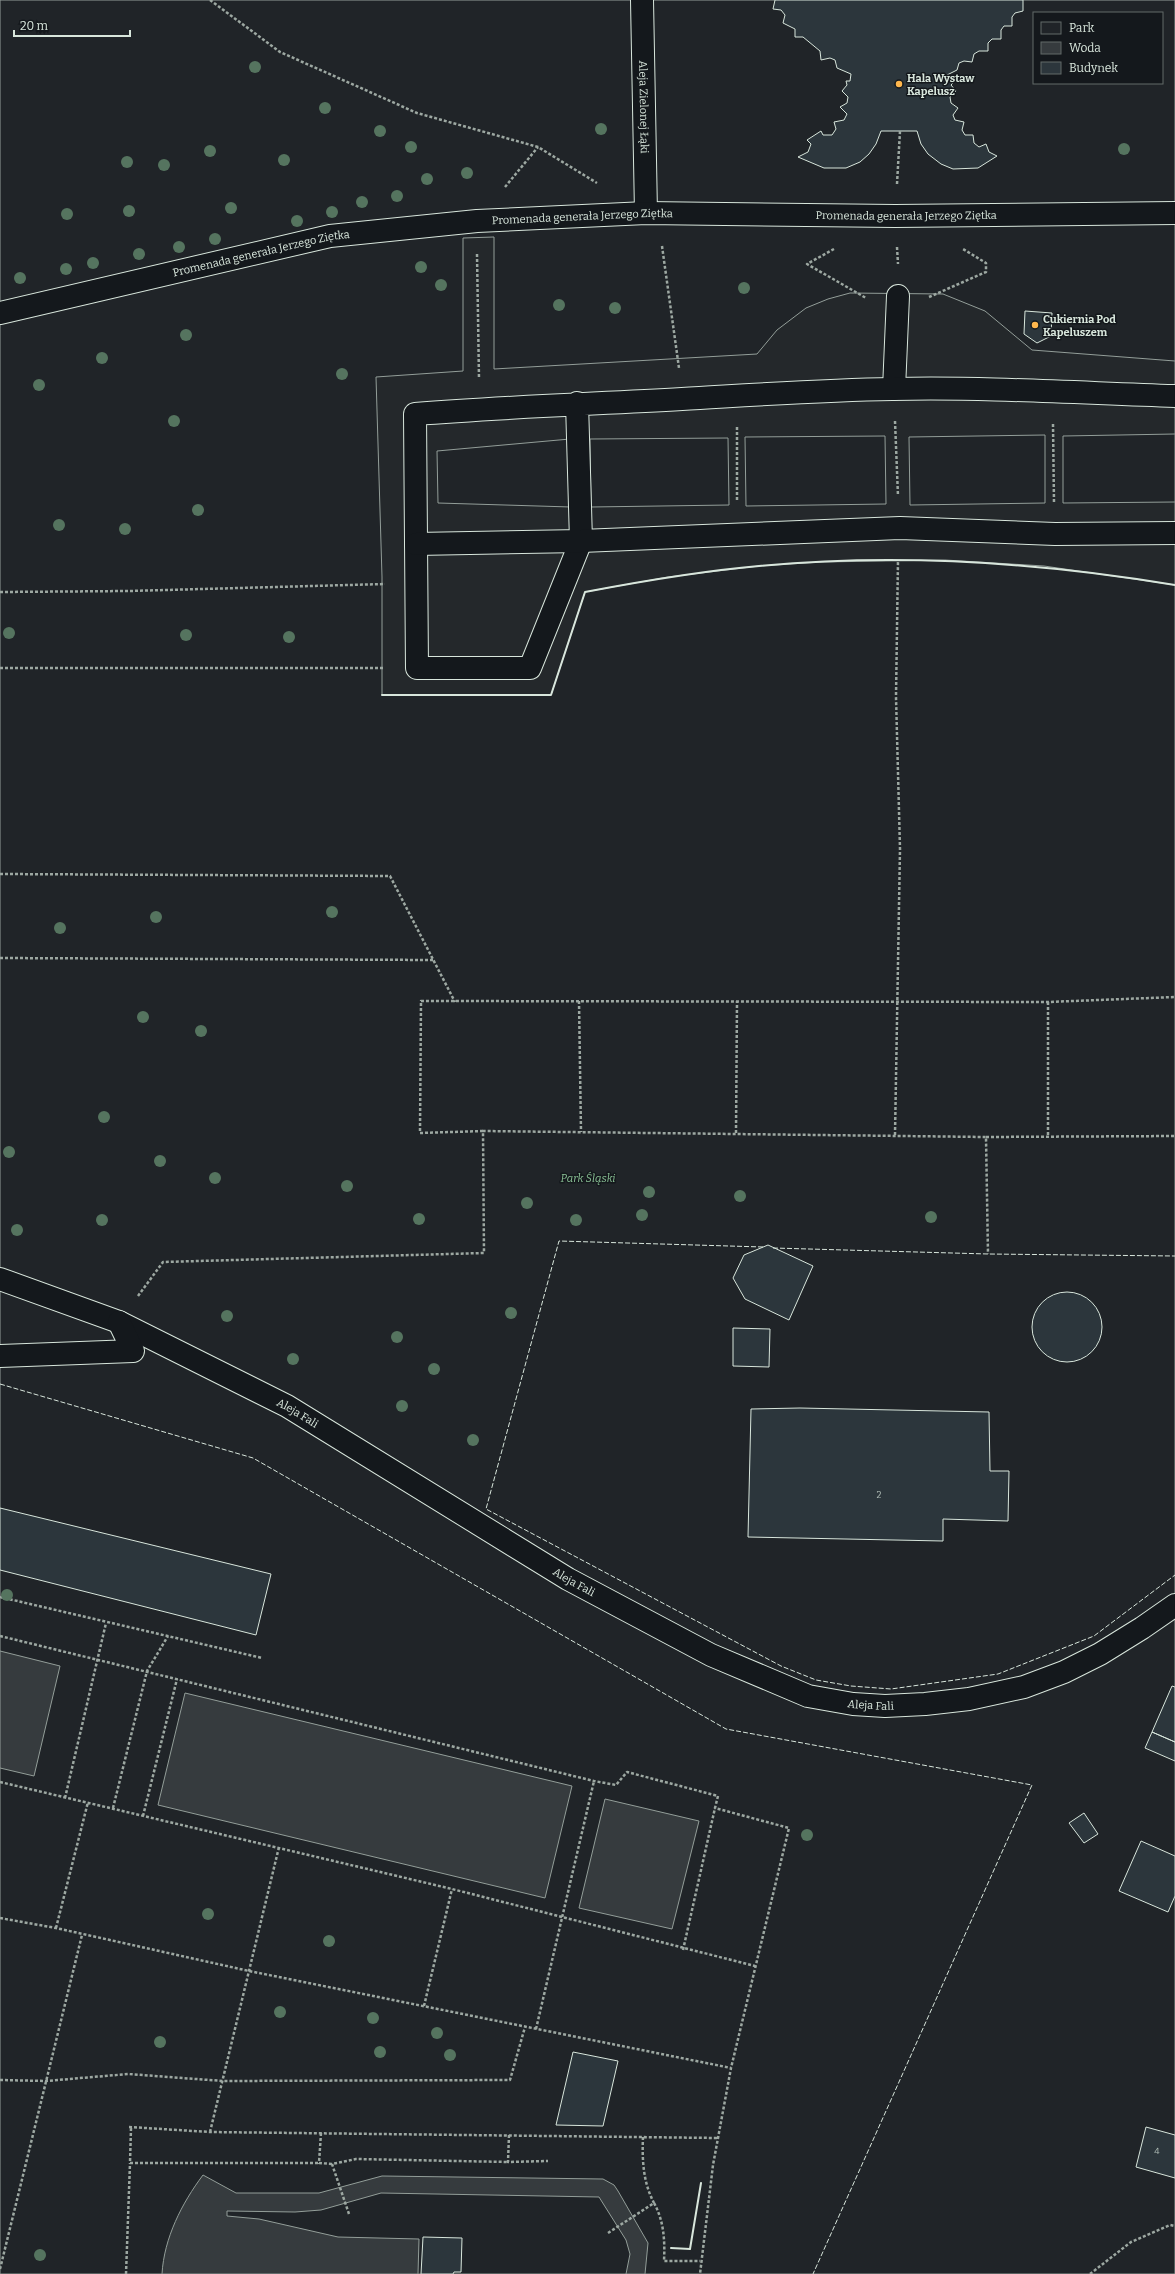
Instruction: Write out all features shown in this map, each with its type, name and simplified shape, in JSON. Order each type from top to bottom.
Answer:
[{"type":"street","name":"Aleja Zielonej Łąki","points":[[642,0],[651,213]]},
{"type":"street","name":"Promenada generała Jerzego Ziętka","points":[[0,313],[330,236],[477,221],[651,213],[895,216],[1175,213]]},
{"type":"street","points":[[894,389],[898,304]]},
{"type":"street","points":[[577,404],[581,541],[530,668],[417,668],[415,414],[480,409],[737,395],[894,389],[1052,391],[1175,396]]},
{"type":"street","points":[[416,544],[738,536],[900,528],[1055,534],[1175,533]]},
{"type":"street","name":"Aleja Fali","points":[[0,1279],[119,1322],[287,1406],[568,1579],[711,1655],[808,1696],[853,1704],[884,1706],[925,1704],[969,1699],[1024,1687],[1064,1672],[1100,1654],[1142,1628],[1175,1605]]},
{"type":"street","points":[[0,1356],[133,1351],[119,1322]]},
{"type":"path","points":[[210,0],[280,52],[417,113],[538,147],[599,184]]},
{"type":"path","points":[[895,216],[900,131]]},
{"type":"path","points":[[480,409],[477,221],[538,147]]},
{"type":"path","points":[[651,213],[683,399]]},
{"type":"path","points":[[840,245],[807,264],[857,295],[898,304],[986,272],[986,263],[957,245]]},
{"type":"path","points":[[894,389],[900,528]]},
{"type":"path","points":[[1052,391],[1055,534]]},
{"type":"path","points":[[737,395],[738,536]]},
{"type":"path","points":[[896,1135],[900,849],[896,697],[898,565]]},
{"type":"path","points":[[0,592],[129,592],[417,583]]},
{"type":"path","points":[[0,668],[417,668]]},
{"type":"path","points":[[0,874],[390,876],[455,1002]]},
{"type":"path","points":[[0,958],[433,960]]},
{"type":"path","points":[[1175,997],[1048,1002],[897,1003],[737,1001],[421,1001],[420,1133],[483,1131],[986,1137],[1175,1136]]},
{"type":"path","points":[[579,1001],[581,1132]]},
{"type":"path","points":[[736,1133],[737,1001]]},
{"type":"path","points":[[1048,1002],[1048,1137]]},
{"type":"path","points":[[119,1322],[163,1262],[484,1253],[483,1131]]},
{"type":"path","points":[[986,1137],[988,1254]]},
{"type":"path","points":[[0,1598],[262,1658]]},
{"type":"path","points":[[65,1798],[106,1623]]},
{"type":"path","points":[[0,1636],[594,1781],[616,1785],[628,1772],[718,1796],[683,1950]]},
{"type":"path","points":[[113,1808],[147,1671],[168,1636]]},
{"type":"path","points":[[143,1816],[177,1679]]},
{"type":"path","points":[[536,2029],[594,1781]]},
{"type":"path","points":[[0,1782],[452,1889],[563,1917],[683,1950],[755,1966]]},
{"type":"path","points":[[56,1928],[88,1802]]},
{"type":"path","points":[[700,2274],[700,2261],[718,2138],[731,2068],[789,1828],[715,1808]]},
{"type":"path","points":[[210,2132],[279,1847]]},
{"type":"path","points":[[424,2006],[452,1889]]},
{"type":"path","points":[[0,1918],[56,1928],[249,1971],[731,2068]]},
{"type":"path","points":[[0,2269],[82,1935]]},
{"type":"path","points":[[0,2080],[46,2081],[128,2074],[223,2081],[510,2080],[525,2027]]},
{"type":"path","points":[[126,2274],[130,2128],[210,2132],[718,2138]]},
{"type":"path","points":[[319,2163],[320,2133]]},
{"type":"path","points":[[508,2162],[509,2135]]},
{"type":"path","points":[[643,2137],[642,2158],[647,2189],[659,2213],[664,2238],[664,2261],[700,2261]]},
{"type":"path","points":[[130,2162],[332,2164],[356,2159],[508,2162],[548,2161]]},
{"type":"path","points":[[332,2164],[341,2186],[349,2214]]},
{"type":"path","points":[[608,2233],[654,2203]]},
{"type":"path","points":[[1090,2274],[1131,2242],[1170,2225],[1175,2226]]},
{"type":"green space","name":"Park Śląski","points":[[0,0],[1175,0],[1175,2274],[0,2274]]},
{"type":"shaded area","points":[[494,237],[494,369],[757,354],[777,330],[806,308],[828,299],[850,293],[943,294],[985,311],[1032,350],[1175,361],[1175,434],[1063,436],[1063,503],[1175,502],[1175,585],[1044,566],[945,560],[821,562],[759,566],[668,577],[585,592],[551,695],[382,695],[382,577],[376,377],[463,371],[463,238]],"holes":[[[1045,435],[1045,503],[910,505],[909,437]],[[885,436],[886,504],[746,506],[745,437]],[[728,438],[729,505],[591,507],[590,439]],[[570,439],[571,507],[438,503],[437,451]]]},
{"type":"water","points":[[0,1651],[60,1666],[34,1776],[0,1768]]},
{"type":"water","points":[[185,1693],[572,1786],[545,1898],[158,1805]]},
{"type":"water","points":[[605,1799],[699,1821],[672,1929],[579,1908]]},
{"type":"water","points":[[203,2175],[236,2193],[319,2193],[382,2176],[603,2179],[614,2185],[648,2243],[645,2274],[626,2274],[630,2254],[626,2240],[599,2197],[381,2193],[321,2210],[295,2212],[227,2211],[227,2216],[259,2219],[338,2237],[419,2239],[418,2274],[162,2274],[163,2261],[170,2234],[181,2209]]},
{"type":"building","name":"Hala Wystaw Kapelusz","points":[[775,0],[1023,0],[1023,11],[1015,13],[1012,17],[1012,26],[1004,26],[1001,30],[1001,39],[992,39],[988,43],[988,51],[979,51],[974,54],[972,62],[964,61],[959,63],[957,70],[947,75],[948,82],[953,83],[951,85],[956,91],[950,97],[951,103],[958,108],[953,115],[955,120],[964,122],[962,130],[965,135],[973,135],[974,143],[979,147],[986,144],[989,152],[997,156],[978,168],[953,169],[941,164],[928,154],[921,144],[917,131],[881,131],[876,144],[869,154],[860,162],[846,168],[824,168],[798,157],[808,152],[811,144],[807,140],[821,131],[823,135],[832,135],[836,129],[834,122],[844,120],[847,114],[840,107],[847,103],[848,97],[842,91],[847,85],[846,81],[850,81],[851,74],[837,68],[835,60],[830,58],[821,60],[820,51],[803,37],[795,37],[795,29],[783,23],[785,15],[781,10],[773,9]]},
{"type":"building","points":[[1025,311],[1052,313],[1051,336],[1037,343],[1024,334]]},
{"type":"building","points":[[768,1245],[813,1266],[789,1320],[745,1299],[733,1278],[744,1255]]},
{"type":"building","points":[[1067,1292],[1086,1298],[1096,1308],[1102,1327],[1096,1346],[1086,1356],[1067,1362],[1048,1356],[1038,1346],[1032,1327],[1038,1308],[1048,1298]]},
{"type":"building","points":[[733,1328],[770,1329],[769,1367],[733,1366]]},
{"type":"building","points":[[800,1408],[989,1412],[990,1471],[1009,1471],[1008,1521],[943,1519],[943,1541],[748,1537],[751,1409]]},
{"type":"building","points":[[0,1508],[271,1574],[256,1635],[0,1570]]},
{"type":"building","points":[[1172,1686],[1175,1687],[1175,1742],[1152,1732]]},
{"type":"building","points":[[1152,1732],[1175,1742],[1175,1761],[1145,1748]]},
{"type":"building","points":[[1084,1813],[1098,1834],[1084,1843],[1069,1823]]},
{"type":"building","points":[[1141,1841],[1175,1856],[1175,1896],[1168,1912],[1119,1891]]},
{"type":"building","points":[[573,2052],[618,2061],[603,2126],[556,2125]]},
{"type":"building","points":[[1146,2127],[1175,2135],[1175,2178],[1136,2167]]},
{"type":"building","points":[[423,2237],[462,2238],[461,2272],[454,2272],[453,2274],[421,2274]]},
{"type":"fence","points":[[763,1247],[559,1241],[486,1509],[781,1666],[816,1680],[851,1686],[891,1689],[998,1674],[1094,1636],[1175,1575]]},
{"type":"fence","points":[[773,1248],[988,1254],[1175,1256]]},
{"type":"fence","points":[[0,1384],[253,1458],[726,1729],[1032,1785],[813,2274]]},
{"type":"wall","points":[[382,695],[551,695],[585,592],[650,580],[737,568],[811,562],[915,560],[1019,565],[1071,570],[1175,585]]},
{"type":"wall","points":[[671,2248],[690,2249],[701,2183]]},
{"type":"place","name":"Hala Wystaw Kapelusz","points":[[899,84]]},
{"type":"place","name":"Cukiernia Pod Kapeluszem","points":[[1035,325]]}]
